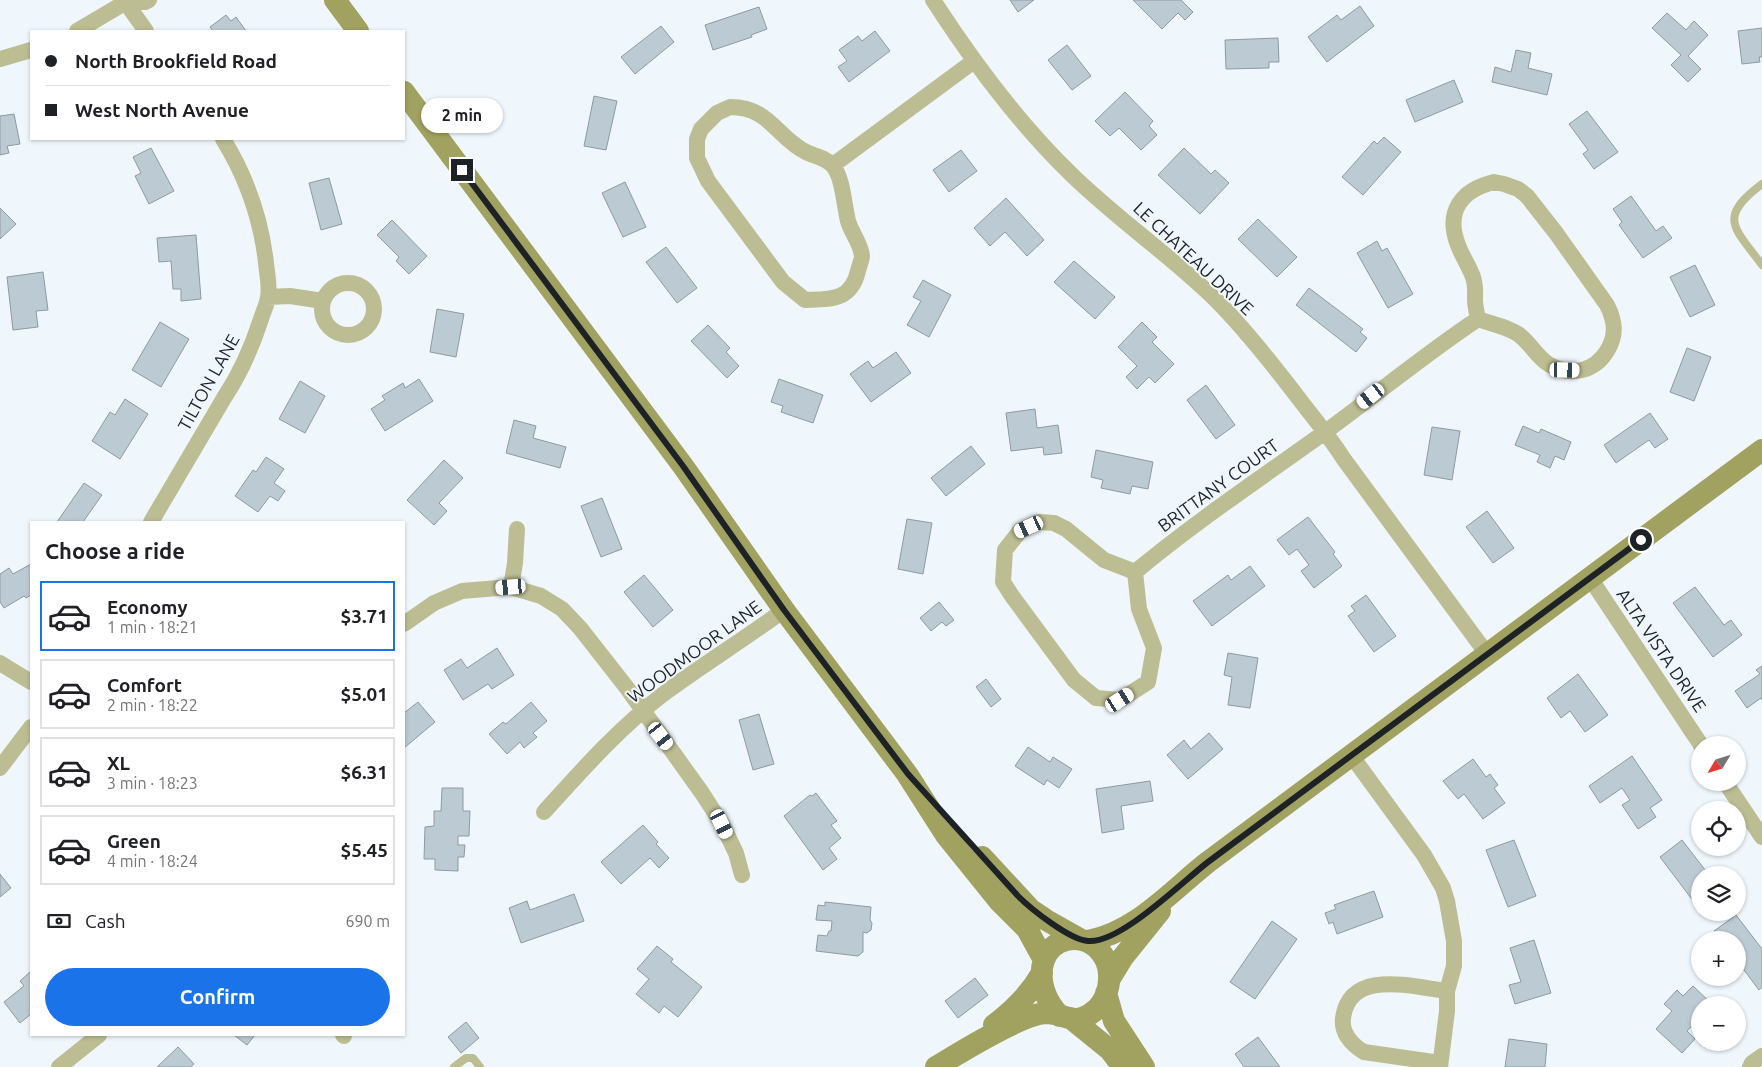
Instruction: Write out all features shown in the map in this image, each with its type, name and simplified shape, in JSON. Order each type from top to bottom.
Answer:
[{"type":"main road","points":[[335,0],[357,30]]},
{"type":"main road","points":[[405,93],[683,466],[784,610],[908,774],[1018,896],[1046,920],[1099,950],[1109,969],[1108,987],[1114,1021],[1144,1067]]},
{"type":"main road","points":[[968,1049],[1015,1008],[1034,986],[1054,947],[1064,940],[1083,940],[1112,935],[1141,916],[1208,862],[1762,450]]},
{"type":"main road","points":[[908,774],[946,835],[1000,902],[1026,929],[1043,966],[1043,989],[1050,1006],[1110,1050],[1123,1067]]},
{"type":"main road","points":[[936,1067],[1017,1022],[1046,1014],[1067,1018],[1088,1016],[1096,1010],[1103,1001],[1123,957],[1184,881]]},
{"type":"street","points":[[78,30],[125,1],[145,2],[150,0]]},
{"type":"street","name":"LE CHATEAU DRIVE","points":[[932,0],[974,61],[1022,120],[1071,174],[1215,299],[1270,360],[1487,654]]},
{"type":"street","points":[[125,1],[145,30]]},
{"type":"street","points":[[0,59],[30,50]]},
{"type":"street","points":[[833,165],[974,61]]},
{"type":"street","points":[[730,107],[741,107],[765,116],[788,139],[806,152],[818,156],[833,165],[839,179],[848,222],[862,256],[855,283],[845,293],[833,299],[804,300],[783,282],[708,181],[697,158],[697,138],[701,129],[717,113],[730,107]]},
{"type":"street","name":"TILTON LANE","points":[[152,521],[235,382],[254,339],[268,297],[263,235],[247,184],[236,159],[224,140]]},
{"type":"street","points":[[1494,182],[1518,189],[1527,196],[1607,305],[1615,330],[1611,345],[1603,358],[1594,366],[1581,370],[1565,370],[1550,365],[1518,334],[1478,319],[1473,276],[1456,240],[1453,220],[1456,208],[1470,191],[1481,185],[1494,182]]},
{"type":"street","points":[[268,297],[290,296],[323,301]]},
{"type":"street","name":"BRITTANY COURT","points":[[1135,572],[1246,487],[1325,432],[1386,384],[1478,319]]},
{"type":"street","points":[[1039,522],[1054,523],[1066,529],[1104,560],[1135,572],[1139,610],[1154,648],[1148,682],[1120,700],[1096,698],[1074,680],[1012,596],[1004,582],[1005,550],[1020,531],[1039,522]]},
{"type":"street","points":[[511,587],[515,563],[517,529]]},
{"type":"street","name":"ALTA VISTA DRIVE","points":[[1590,578],[1695,736]]},
{"type":"street","points":[[405,623],[434,603],[462,592],[511,587],[541,596],[562,609],[580,628],[627,688],[685,769],[722,824],[736,853],[742,875]]},
{"type":"street","name":"WOODMOOR LANE","points":[[544,812],[604,747],[643,711],[784,610]]},
{"type":"street","points":[[0,663],[30,681]]},
{"type":"street","points":[[0,768],[30,728]]},
{"type":"street","points":[[1351,755],[1424,855],[1443,888],[1451,919],[1454,941],[1454,966],[1447,991],[1447,1012],[1440,1065],[1364,1052],[1355,1047],[1342,1025],[1344,1012],[1350,998],[1360,989],[1385,984],[1447,991]]},
{"type":"street","points":[[1731,791],[1762,837]]},
{"type":"street","points":[[59,1067],[98,1036]]},
{"type":"street","points":[[1750,1067],[1752,1063],[1762,1056]]},
{"type":"lane","points":[[1762,184],[1744,198],[1736,209],[1734,220],[1737,231],[1762,265]]},
{"type":"lane","points":[[454,1067],[466,1058],[473,1058],[480,1067]]},
{"type":"building","points":[[1010,0],[1034,0],[1018,12]]},
{"type":"building","points":[[1133,0],[1181,0],[1193,12],[1185,20],[1178,13],[1162,29]]},
{"type":"building","points":[[1360,6],[1374,26],[1327,62],[1308,37],[1337,15],[1341,20]]},
{"type":"building","points":[[759,7],[767,29],[751,35],[752,37],[713,50],[705,25]]},
{"type":"building","points":[[1667,13],[1686,30],[1694,21],[1708,35],[1688,56],[1701,69],[1688,82],[1671,65],[1681,55],[1652,28]]},
{"type":"building","points":[[226,15],[231,21],[236,17],[245,30],[212,30],[210,27]]},
{"type":"building","points":[[661,26],[674,42],[635,74],[621,57]]},
{"type":"building","points":[[1762,28],[1762,57],[1759,57],[1760,62],[1742,64],[1738,31]]},
{"type":"building","points":[[875,31],[890,51],[849,82],[838,67],[847,61],[839,50],[858,36],[862,41]]},
{"type":"building","points":[[1278,38],[1279,62],[1269,62],[1269,68],[1226,69],[1225,40]]},
{"type":"building","points":[[1067,45],[1091,76],[1072,90],[1048,60]]},
{"type":"building","points":[[1516,50],[1531,53],[1528,68],[1552,74],[1547,95],[1492,82],[1495,67],[1511,72]]},
{"type":"building","points":[[1454,80],[1463,102],[1415,122],[1406,100]]},
{"type":"building","points":[[1125,92],[1153,121],[1149,126],[1157,135],[1141,150],[1119,128],[1110,136],[1095,121]]},
{"type":"building","points":[[594,96],[617,101],[606,150],[584,146]]},
{"type":"building","points":[[1587,111],[1618,152],[1594,169],[1583,154],[1588,150],[1569,124]]},
{"type":"building","points":[[14,114],[20,144],[7,146],[9,153],[0,155],[0,116]]},
{"type":"building","points":[[1384,137],[1401,152],[1363,195],[1342,177],[1374,141],[1377,144]]},
{"type":"building","points":[[151,148],[174,191],[149,204],[135,176],[141,173],[133,157]]},
{"type":"building","points":[[1184,148],[1211,174],[1215,170],[1229,183],[1200,214],[1158,175]]},
{"type":"building","points":[[961,150],[977,171],[949,192],[933,170]]},
{"type":"building","points":[[329,178],[342,224],[321,230],[309,183]]},
{"type":"building","points":[[625,182],[646,227],[623,237],[602,193]]},
{"type":"building","points":[[1631,196],[1656,231],[1663,226],[1672,238],[1643,258],[1619,225],[1622,222],[1613,209]]},
{"type":"building","points":[[1006,198],[1044,240],[1027,256],[1005,232],[990,246],[974,228]]},
{"type":"building","points":[[0,208],[16,224],[0,239]]},
{"type":"building","points":[[1258,219],[1297,257],[1277,277],[1238,239]]},
{"type":"building","points":[[392,220],[427,256],[409,274],[396,261],[399,257],[377,235]]},
{"type":"building","points":[[196,235],[201,299],[181,301],[181,289],[173,289],[171,261],[159,262],[157,238]]},
{"type":"building","points":[[1377,241],[1382,251],[1387,248],[1413,294],[1388,308],[1357,253]]},
{"type":"building","points":[[666,247],[697,288],[677,303],[646,262]]},
{"type":"building","points":[[1074,261],[1115,297],[1095,319],[1054,282]]},
{"type":"building","points":[[1695,265],[1715,305],[1690,317],[1670,277]]},
{"type":"building","points":[[43,272],[48,310],[36,311],[38,327],[13,330],[7,277]]},
{"type":"building","points":[[923,280],[951,295],[929,337],[907,325],[921,301],[913,297]]},
{"type":"building","points":[[1309,288],[1363,329],[1360,332],[1367,338],[1356,352],[1296,305]]},
{"type":"building","points":[[437,309],[464,314],[456,357],[430,352]]},
{"type":"building","points":[[160,322],[189,339],[161,387],[132,370]]},
{"type":"building","points":[[1142,322],[1157,337],[1152,342],[1174,364],[1155,383],[1149,377],[1137,389],[1126,377],[1137,366],[1118,347]]},
{"type":"building","points":[[708,325],[730,348],[726,352],[739,366],[727,378],[691,341]]},
{"type":"building","points":[[1687,348],[1711,357],[1694,401],[1670,392]]},
{"type":"building","points":[[896,352],[911,373],[871,402],[850,374],[868,361],[873,368]]},
{"type":"building","points":[[419,379],[433,401],[385,431],[371,409],[385,400],[382,396],[403,383],[405,388]]},
{"type":"building","points":[[779,379],[823,395],[813,423],[781,412],[783,406],[771,402]]},
{"type":"building","points":[[300,381],[325,396],[305,433],[279,419]]},
{"type":"building","points":[[1206,385],[1235,425],[1216,439],[1187,400]]},
{"type":"building","points":[[125,399],[148,414],[120,459],[92,441],[110,412],[115,415]]},
{"type":"building","points":[[1035,409],[1037,428],[1058,425],[1062,453],[1044,455],[1043,447],[1011,451],[1006,413]]},
{"type":"building","points":[[1650,413],[1668,439],[1655,448],[1649,440],[1616,463],[1604,445]]},
{"type":"building","points":[[514,420],[536,426],[533,438],[566,447],[560,468],[506,453]]},
{"type":"building","points":[[1523,426],[1539,433],[1541,429],[1571,442],[1564,460],[1555,456],[1550,468],[1537,462],[1540,455],[1515,445]]},
{"type":"building","points":[[1432,427],[1460,431],[1452,480],[1424,475]]},
{"type":"building","points":[[971,446],[985,464],[946,496],[931,478]]},
{"type":"building","points":[[1096,450],[1153,462],[1148,489],[1132,486],[1130,494],[1101,488],[1103,480],[1091,477]]},
{"type":"building","points":[[266,457],[284,469],[274,483],[285,491],[278,501],[270,496],[258,512],[235,496],[253,470],[256,472]]},
{"type":"building","points":[[444,460],[463,478],[439,503],[447,511],[434,525],[407,500]]},
{"type":"building","points":[[84,483],[102,495],[84,521],[58,521]]},
{"type":"building","points":[[602,498],[622,549],[601,557],[581,506]]},
{"type":"building","points":[[1487,511],[1514,548],[1493,563],[1466,527]]},
{"type":"building","points":[[1308,517],[1335,552],[1333,554],[1342,566],[1314,588],[1301,571],[1309,565],[1297,549],[1289,555],[1277,540]]},
{"type":"building","points":[[907,519],[932,523],[923,574],[898,569]]},
{"type":"building","points":[[30,565],[30,596],[26,598],[24,596],[4,608],[0,602],[0,574],[9,568],[13,574]]},
{"type":"building","points":[[1250,566],[1265,586],[1212,626],[1193,601],[1228,575],[1231,580]]},
{"type":"building","points":[[644,575],[673,610],[653,627],[624,592]]},
{"type":"building","points":[[1695,587],[1724,625],[1731,620],[1742,635],[1713,657],[1673,603]]},
{"type":"building","points":[[1366,595],[1396,636],[1374,652],[1348,616],[1355,611],[1351,606]]},
{"type":"building","points":[[939,602],[954,620],[946,626],[942,622],[931,631],[920,618]]},
{"type":"building","points":[[497,648],[514,675],[492,689],[488,684],[463,700],[444,670],[461,659],[467,668]]},
{"type":"building","points":[[1228,653],[1258,658],[1250,708],[1228,705],[1232,677],[1224,675]]},
{"type":"building","points":[[1762,666],[1762,700],[1761,698],[1747,708],[1735,691],[1760,674],[1756,670]]},
{"type":"building","points":[[1578,674],[1608,715],[1585,732],[1570,711],[1561,718],[1547,698]]},
{"type":"building","points":[[986,679],[1001,699],[991,707],[976,687]]},
{"type":"building","points":[[418,702],[435,722],[405,747],[405,712]]},
{"type":"building","points":[[531,702],[547,721],[533,733],[537,737],[524,748],[520,742],[507,754],[489,734],[503,722],[506,724]]},
{"type":"building","points":[[759,714],[774,764],[753,770],[739,720]]},
{"type":"building","points":[[1209,733],[1223,749],[1188,779],[1167,755],[1184,740],[1191,749]]},
{"type":"building","points":[[1028,747],[1050,762],[1053,757],[1072,769],[1059,788],[1047,780],[1044,785],[1015,766]]},
{"type":"building","points":[[1632,756],[1662,800],[1650,808],[1656,817],[1638,829],[1622,805],[1630,800],[1622,788],[1600,803],[1589,786]]},
{"type":"building","points":[[1473,759],[1486,777],[1490,774],[1498,785],[1494,788],[1505,803],[1483,819],[1464,794],[1458,799],[1443,781]]},
{"type":"building","points":[[1150,781],[1153,801],[1121,806],[1124,829],[1102,833],[1096,789]]},
{"type":"building","points":[[442,788],[463,788],[463,811],[470,811],[469,836],[458,836],[458,845],[465,845],[464,857],[458,857],[458,871],[435,870],[435,859],[424,859],[425,827],[434,826],[434,811],[441,811]]},
{"type":"building","points":[[816,793],[837,821],[831,825],[841,838],[829,848],[837,859],[823,870],[784,816],[810,795],[812,796]]},
{"type":"building","points":[[643,825],[658,842],[656,844],[669,858],[659,868],[650,858],[621,884],[601,862]]},
{"type":"building","points":[[1514,840],[1536,896],[1508,907],[1486,850]]},
{"type":"building","points":[[1682,840],[1691,852],[1691,856],[1694,856],[1702,866],[1691,866],[1691,898],[1660,857]]},
{"type":"building","points":[[0,874],[11,888],[0,897]]},
{"type":"building","points":[[1374,891],[1383,917],[1337,934],[1333,922],[1329,924],[1325,913],[1336,909],[1334,905]]},
{"type":"building","points":[[574,894],[584,921],[521,943],[509,908],[527,901],[530,910]]},
{"type":"building","points":[[825,902],[871,907],[871,930],[867,933],[863,932],[863,952],[858,956],[816,951],[818,935],[827,936],[829,931],[831,931],[832,921],[816,920],[818,905],[825,906]]},
{"type":"building","points":[[1272,921],[1297,939],[1255,999],[1230,982]]},
{"type":"building","points":[[1728,921],[1741,921],[1762,949],[1762,987],[1759,990],[1746,973],[1746,931],[1714,931]]},
{"type":"building","points":[[1534,940],[1551,993],[1515,1004],[1509,985],[1521,982],[1510,948]]},
{"type":"building","points":[[657,946],[673,959],[671,962],[702,987],[678,1017],[664,1006],[659,1013],[636,994],[649,979],[637,969]]},
{"type":"building","points":[[30,972],[30,1015],[20,1023],[4,1002],[24,986],[20,981]]},
{"type":"building","points":[[975,978],[988,995],[958,1018],[945,1001]]},
{"type":"building","points":[[1693,986],[1704,996],[1691,996],[1691,1027],[1687,1031],[1691,1035],[1691,1043],[1682,1053],[1656,1029],[1672,1011],[1664,1004],[1677,990],[1683,996]]},
{"type":"building","points":[[466,1022],[479,1038],[461,1053],[448,1037]]},
{"type":"building","points":[[235,1036],[254,1036],[247,1045]]},
{"type":"building","points":[[1258,1037],[1280,1067],[1244,1067],[1235,1054]]},
{"type":"building","points":[[1509,1039],[1547,1044],[1545,1067],[1505,1067]]},
{"type":"building","points":[[178,1047],[194,1064],[191,1067],[157,1067]]},
{"type":"route","points":[[462,170],[683,466],[784,610],[908,774],[1032,910],[1078,938],[1088,941],[1112,935],[1141,916],[1195,871],[1641,540]]}]
